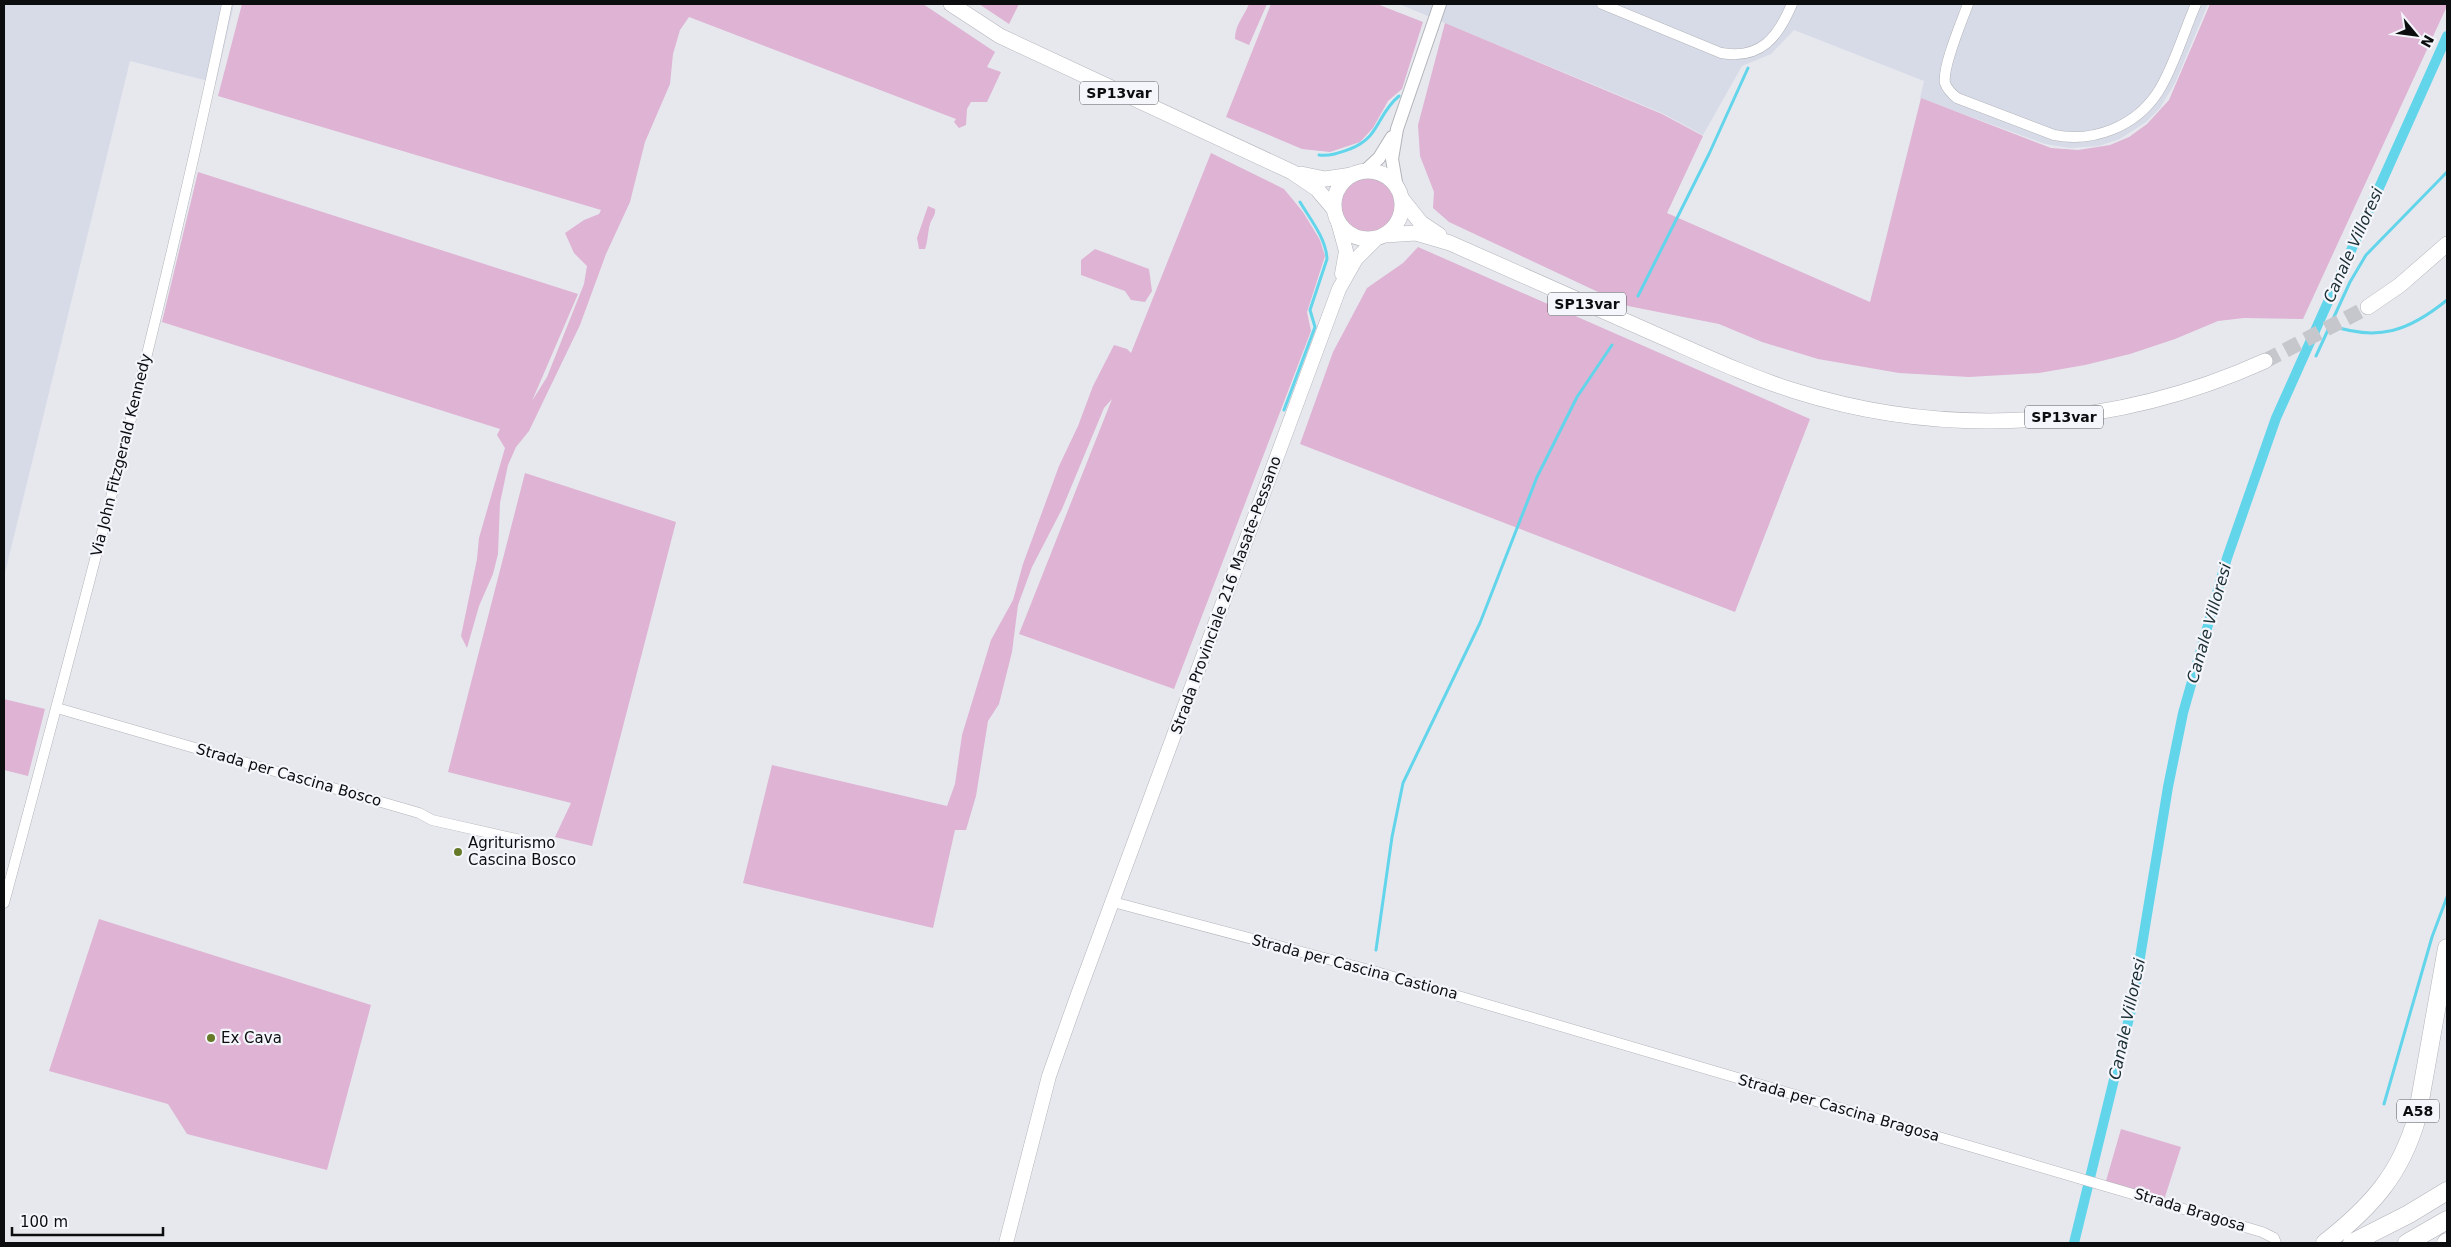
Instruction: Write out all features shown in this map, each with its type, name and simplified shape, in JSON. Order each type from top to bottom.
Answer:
[{"type":"highway","name":"A58","points":[[2325,1243],[2368,1208],[2391,1176],[2408,1143],[2417,1116],[2447,948]]},
{"type":"highway","points":[[2352,1243],[2409,1214],[2447,1191]]},
{"type":"highway","points":[[2407,1243],[2447,1220]]},
{"type":"main road","name":"SP13var","points":[[951,4],[1009,40],[1292,172],[1317,189],[1354,236],[1364,239],[1416,233],[1450,243],[1758,378],[1831,402],[1906,416],[1994,422],[2083,415],[2170,396],[2218,380],[2265,361]]},
{"type":"main road","name":"SP13var","points":[[1292,172],[1325,179],[1359,173],[1383,175],[1421,223],[1450,243]]},
{"type":"main road","points":[[1339,289],[1346,251],[1336,215],[1337,190],[1359,173]]},
{"type":"main road","points":[[1339,289],[1356,258],[1393,228],[1399,219],[1399,193]]},
{"type":"main road","points":[[2368,307],[2400,285],[2447,244]]},
{"type":"main road","name":"Strada Provinciale 216 Masate-Pessano","points":[[1006,1243],[1049,1076],[1339,289]]},
{"type":"street","name":"Via John Fitzgerald Kennedy","points":[[4,903],[57,708],[161,295],[202,124],[227,4]]},
{"type":"street","points":[[1399,193],[1392,159],[1397,129],[1440,4]]},
{"type":"street","points":[[1602,4],[1721,53],[1741,54],[1759,49],[1767,44],[1780,30],[1792,4]]},
{"type":"street","points":[[1968,4],[1946,67],[1945,82],[1949,91],[1957,98],[2054,135],[2077,137],[2097,134],[2115,128],[2138,114],[2152,100],[2165,79],[2196,4]]},
{"type":"street","points":[[1359,173],[1381,155],[1397,129]]},
{"type":"street","name":"Strada per Cascina Bosco","points":[[57,708],[419,813],[432,820],[521,840]]},
{"type":"street","name":"Strada per Cascina Castiona","points":[[1112,902],[1373,971],[1598,1036]]},
{"type":"street","name":"Strada per Cascina Bragosa","points":[[1598,1036],[1800,1098],[2099,1183]]},
{"type":"street","name":"Strada Bragosa","points":[[2099,1183],[2262,1232],[2274,1238],[2276,1243]]},
{"type":"shaded area","points":[[4,4],[234,4],[216,83],[130,61],[4,577]]},
{"type":"shaded area","points":[[242,4],[923,4],[995,52],[987,67],[1001,72],[987,102],[971,102],[967,109],[966,125],[959,128],[954,122],[956,119],[689,17],[680,30],[673,54],[670,84],[645,142],[630,202],[606,254],[580,325],[529,431],[516,447],[508,465],[500,503],[498,554],[493,574],[479,606],[467,648],[461,636],[477,559],[479,538],[505,448],[497,435],[500,429],[162,322],[198,172],[578,294],[532,401],[547,377],[584,284],[587,266],[574,253],[565,233],[584,220],[599,214],[601,210],[218,96]]},
{"type":"shaded area","points":[[979,4],[1019,4],[1009,24]]},
{"type":"shaded area","points":[[1249,4],[1267,4],[1249,45],[1235,39],[1235,34]]},
{"type":"shaded area","points":[[1271,4],[1377,4],[1423,22],[1402,89],[1388,101],[1373,128],[1360,142],[1330,152],[1302,149],[1226,117]]},
{"type":"shaded area","points":[[1399,4],[2208,4],[2175,83],[2160,108],[2146,122],[2120,139],[2099,146],[2070,148],[2045,144],[1920,98],[1924,81],[1794,30],[1771,54],[1742,66],[1703,135],[1662,113]]},
{"type":"shaded area","points":[[2210,4],[2447,4],[2447,6],[2303,319],[2244,318],[2218,321],[2175,339],[2130,354],[2085,365],[2039,373],[1969,377],[1899,373],[1818,359],[1762,342],[1719,324],[1628,306],[1449,222],[1433,208],[1434,192],[1420,156],[1418,125],[1445,23],[1662,114],[1703,136],[1667,213],[1870,302],[1921,98],[2051,148],[2078,150],[2110,145],[2129,137],[2147,124],[2169,100]]},
{"type":"shaded area","points":[[1211,153],[1284,189],[1303,212],[1320,240],[1325,256],[1307,312],[1311,331],[1174,689],[1019,634],[1112,399],[1104,408],[1062,509],[1032,567],[1018,605],[1012,652],[999,704],[988,721],[976,796],[966,830],[955,830],[933,928],[743,883],[772,765],[947,806],[955,784],[962,735],[991,640],[1013,600],[1023,564],[1059,466],[1078,426],[1093,386],[1114,345],[1127,349],[1131,353]]},
{"type":"shaded area","points":[[1368,176],[1384,181],[1392,189],[1397,205],[1392,221],[1384,229],[1368,234],[1352,229],[1344,221],[1339,205],[1344,189],[1352,181]]},
{"type":"shaded area","points":[[928,206],[935,209],[935,213],[930,224],[925,249],[919,249],[917,238]]},
{"type":"shaded area","points":[[1418,247],[1810,419],[1735,612],[1300,444],[1333,352],[1367,288],[1403,263]]},
{"type":"shaded area","points":[[1095,249],[1149,269],[1152,291],[1145,302],[1131,300],[1125,291],[1081,275],[1081,260]]},
{"type":"shaded area","points":[[525,473],[676,522],[592,846],[555,837],[571,803],[448,772]]},
{"type":"shaded area","points":[[4,699],[45,709],[28,776],[4,770]]},
{"type":"shaded area","name":"Ex Cava","points":[[99,919],[371,1005],[327,1170],[187,1134],[168,1104],[49,1071]]},
{"type":"shaded area","points":[[2121,1129],[2181,1147],[2164,1200],[2106,1181]]},
{"type":"waterway","name":"Canale Villoresi","points":[[2074,1243],[2132,1006],[2168,787],[2183,713],[2227,558],[2276,418],[2447,36]]},
{"type":"waterway","points":[[1638,296],[1709,154],[1748,68]]},
{"type":"waterway","points":[[1319,155],[1339,153],[1360,144],[1373,132],[1386,111],[1399,96]]},
{"type":"waterway","points":[[2316,356],[2350,282],[2366,255],[2447,172]]},
{"type":"waterway","points":[[1284,410],[1315,327],[1310,310],[1327,259],[1321,236],[1300,202]]},
{"type":"waterway","points":[[2330,325],[2363,333],[2392,331],[2419,319],[2447,300]]},
{"type":"waterway","points":[[1376,950],[1392,837],[1403,783],[1480,623],[1537,477],[1577,397],[1612,345]]},
{"type":"waterway","points":[[2384,1104],[2432,937],[2447,897]]},
{"type":"tunnel","points":[[2265,361],[2368,307]]},
{"type":"place","name":"Agriturismo Cascina Bosco","points":[[458,852]]},
{"type":"place","name":"Ex Cava","points":[[211,1038]]}]
